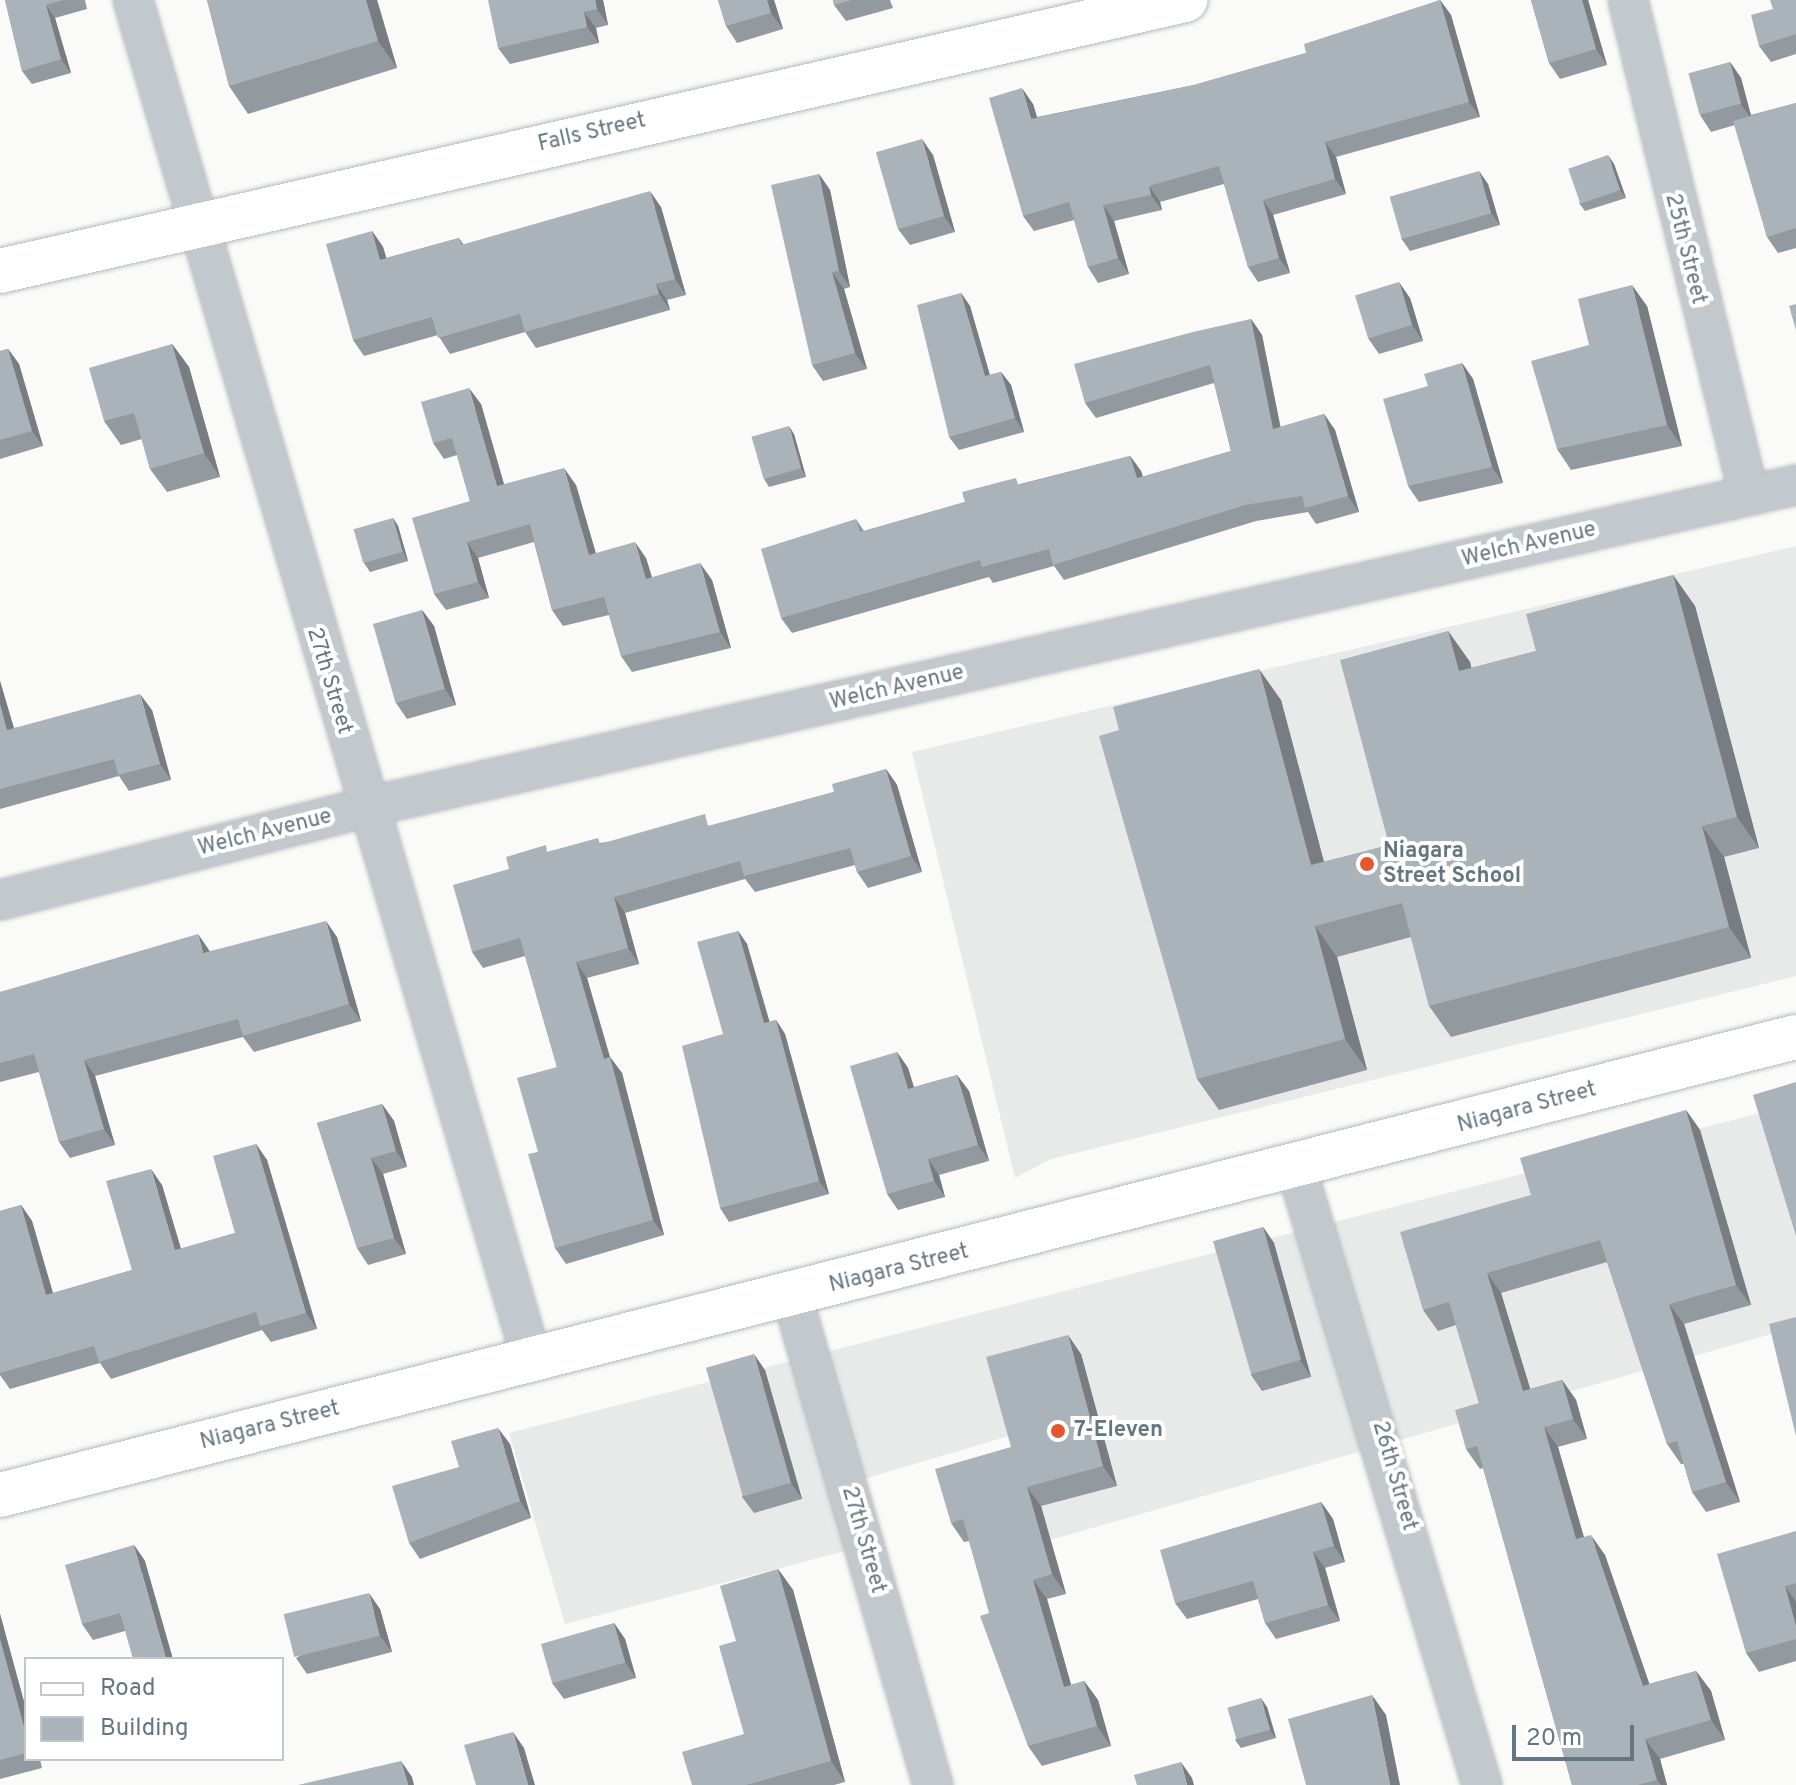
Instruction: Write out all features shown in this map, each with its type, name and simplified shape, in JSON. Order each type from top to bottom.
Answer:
[{"type":"street","name":"27th Street","points":[[133,0],[367,807],[532,1360]]},
{"type":"street","name":"Falls Street","points":[[0,271],[196,221],[1185,0]]},
{"type":"street","name":"25th Street","points":[[1628,0],[1749,495]]},
{"type":"street","name":"Welch Avenue","points":[[0,900],[367,807],[1796,485]]},
{"type":"street","name":"Niagara Street","points":[[0,1495],[1297,1170],[1796,1037]]},
{"type":"street","name":"26th Street","points":[[1297,1170],[1482,1785]]},
{"type":"street","name":"27th Street","points":[[792,1296],[933,1785]]},
{"type":"shaded area","name":"Niagara Street School","points":[[1796,546],[1796,976],[1051,1159],[1015,1178],[912,752]]},
{"type":"shaded area","points":[[1796,1104],[1796,1327],[1043,1542],[1009,1436],[833,1488],[849,1550],[565,1624],[509,1433]]},
{"type":"building","points":[[5,0],[63,0],[46,5],[61,59],[22,71]]},
{"type":"building","points":[[207,0],[366,0],[378,41],[229,86]]},
{"type":"building","points":[[488,0],[595,0],[597,9],[584,12],[587,27],[498,48]]},
{"type":"building","points":[[718,0],[767,0],[771,13],[726,26]]},
{"type":"building","points":[[833,0],[852,0],[834,5]]},
{"type":"building","points":[[1440,0],[1469,102],[1325,142],[1335,179],[1263,200],[1279,258],[1248,267],[1219,166],[1149,186],[1151,195],[1103,205],[1118,258],[1088,267],[1069,202],[1023,216],[989,98],[1022,88],[1031,119],[1194,85],[1306,53],[1304,44]]},
{"type":"building","points":[[1531,0],[1582,0],[1596,49],[1549,63]]},
{"type":"building","points":[[1770,0],[1796,0],[1796,34],[1759,46],[1751,15],[1773,9]]},
{"type":"building","points":[[1730,62],[1741,104],[1700,115],[1688,73]]},
{"type":"building","points":[[1796,103],[1796,228],[1767,237],[1733,121]]},
{"type":"building","points":[[922,139],[944,216],[898,229],[876,152]]},
{"type":"building","points":[[1608,155],[1620,190],[1580,204],[1568,169]]},
{"type":"building","points":[[1479,171],[1491,213],[1402,239],[1390,197]]},
{"type":"building","points":[[819,174],[839,271],[832,272],[855,353],[812,365],[771,185]]},
{"type":"building","points":[[650,191],[675,279],[656,284],[659,294],[525,332],[520,314],[438,338],[432,317],[353,340],[326,244],[372,231],[380,260],[459,238],[461,245]]},
{"type":"building","points":[[1399,282],[1412,325],[1368,338],[1355,295]]},
{"type":"building","points":[[1632,285],[1667,425],[1557,449],[1531,361],[1589,345],[1578,299]]},
{"type":"building","points":[[961,293],[985,376],[1001,372],[1015,418],[949,437],[917,305]]},
{"type":"building","points":[[1796,304],[1796,330],[1789,306]]},
{"type":"building","points":[[1251,319],[1273,429],[1324,414],[1348,496],[1305,508],[1302,496],[1245,505],[1053,565],[1049,549],[982,567],[980,560],[781,618],[761,549],[856,519],[860,532],[965,502],[962,492],[1016,478],[1018,485],[1130,456],[1137,478],[1231,451],[1210,365],[1085,403],[1074,364]]},
{"type":"building","points":[[172,344],[204,453],[150,469],[134,413],[104,421],[89,368]]},
{"type":"building","points":[[8,349],[32,431],[0,440],[0,351]]},
{"type":"building","points":[[1462,363],[1492,467],[1408,486],[1383,399],[1428,386],[1424,374]]},
{"type":"building","points":[[469,388],[497,486],[564,468],[589,555],[635,542],[646,579],[700,563],[720,632],[621,656],[604,597],[552,610],[530,524],[467,542],[478,582],[434,594],[412,518],[470,501],[452,438],[433,443],[421,402]]},
{"type":"building","points":[[789,426],[801,468],[764,479],[752,437]]},
{"type":"building","points":[[393,518],[403,552],[363,563],[354,529]]},
{"type":"building","points":[[1673,575],[1737,817],[1702,826],[1729,927],[1429,1006],[1402,903],[1315,926],[1345,1039],[1197,1079],[1099,736],[1119,730],[1113,707],[1259,669],[1311,865],[1389,845],[1340,660],[1448,631],[1459,671],[1536,651],[1526,614]]},
{"type":"building","points":[[422,610],[445,689],[396,703],[373,624]]},
{"type":"building","points":[[140,694],[160,764],[118,775],[114,759],[0,789],[0,704],[7,730]]},
{"type":"building","points":[[886,769],[911,856],[857,872],[850,848],[744,876],[740,861],[614,897],[628,948],[576,962],[604,1059],[610,1057],[653,1220],[555,1248],[528,1154],[538,1152],[517,1078],[557,1067],[520,938],[472,952],[453,885],[509,869],[506,857],[546,845],[547,852],[598,838],[600,844],[705,814],[708,826],[834,792],[832,784]]},
{"type":"building","points":[[326,921],[349,1004],[243,1036],[238,1019],[84,1060],[104,1129],[59,1142],[34,1054],[0,1063],[0,992],[198,934],[203,953]]},
{"type":"building","points":[[738,931],[764,1023],[776,1020],[819,1181],[720,1208],[682,1046],[723,1034],[697,942]]},
{"type":"building","points":[[897,1052],[908,1089],[957,1075],[978,1145],[928,1159],[934,1181],[887,1194],[850,1066]]},
{"type":"building","points":[[1796,1082],[1796,1236],[1753,1095]]},
{"type":"building","points":[[382,1104],[396,1151],[371,1158],[394,1238],[357,1248],[317,1123]]},
{"type":"building","points":[[1686,1110],[1736,1285],[1669,1304],[1726,1482],[1692,1492],[1677,1441],[1667,1444],[1600,1240],[1487,1273],[1523,1391],[1562,1380],[1573,1419],[1544,1427],[1576,1539],[1591,1535],[1643,1686],[1696,1671],[1711,1720],[1645,1739],[1657,1780],[1638,1785],[1572,1785],[1477,1446],[1466,1449],[1455,1410],[1479,1403],[1449,1302],[1423,1310],[1400,1232],[1531,1195],[1520,1158]]},
{"type":"building","points":[[256,1144],[306,1313],[260,1326],[256,1312],[99,1362],[94,1346],[0,1373],[0,1211],[21,1205],[46,1295],[132,1270],[106,1181],[151,1169],[175,1250],[235,1233],[213,1156]]},
{"type":"building","points":[[1263,1227],[1301,1360],[1251,1374],[1213,1241]]},
{"type":"building","points":[[1796,1317],[1796,1436],[1769,1324]]},
{"type":"building","points":[[1068,1335],[1103,1466],[1027,1487],[1052,1574],[1033,1580],[1064,1687],[1084,1681],[1097,1726],[1028,1746],[980,1616],[989,1613],[963,1519],[951,1523],[935,1469],[1011,1447],[986,1357]]},
{"type":"building","points":[[754,1354],[791,1483],[743,1497],[706,1368]]},
{"type":"building","points":[[498,1428],[520,1501],[409,1543],[392,1486],[459,1467],[451,1441]]},
{"type":"building","points":[[1321,1502],[1334,1546],[1313,1552],[1328,1605],[1265,1623],[1253,1581],[1175,1603],[1160,1550]]},
{"type":"building","points":[[1796,1531],[1796,1583],[1785,1586],[1796,1626],[1796,1639],[1746,1653],[1717,1554]]},
{"type":"building","points":[[134,1545],[165,1657],[132,1657],[120,1613],[82,1624],[65,1565]]},
{"type":"building","points":[[778,1569],[831,1761],[746,1785],[692,1785],[682,1752],[744,1734],[719,1646],[736,1641],[720,1586]]},
{"type":"building","points":[[369,1593],[380,1636],[294,1657],[284,1614]]},
{"type":"building","points":[[614,1623],[625,1662],[552,1683],[541,1644]]},
{"type":"building","points":[[0,1639],[24,1727],[24,1754],[0,1760]]},
{"type":"building","points":[[1372,1695],[1390,1785],[1306,1785],[1288,1719]]},
{"type":"building","points":[[1261,1698],[1270,1730],[1236,1739],[1227,1708]]},
{"type":"building","points":[[513,1732],[528,1785],[476,1785],[464,1745]]},
{"type":"building","points":[[401,1761],[408,1785],[298,1785]]},
{"type":"building","points":[[1181,1762],[1187,1785],[1137,1785],[1134,1775]]},
{"type":"place","name":"Niagara Street School","points":[[1367,864]]},
{"type":"place","name":"7-Eleven","points":[[1058,1431]]}]
